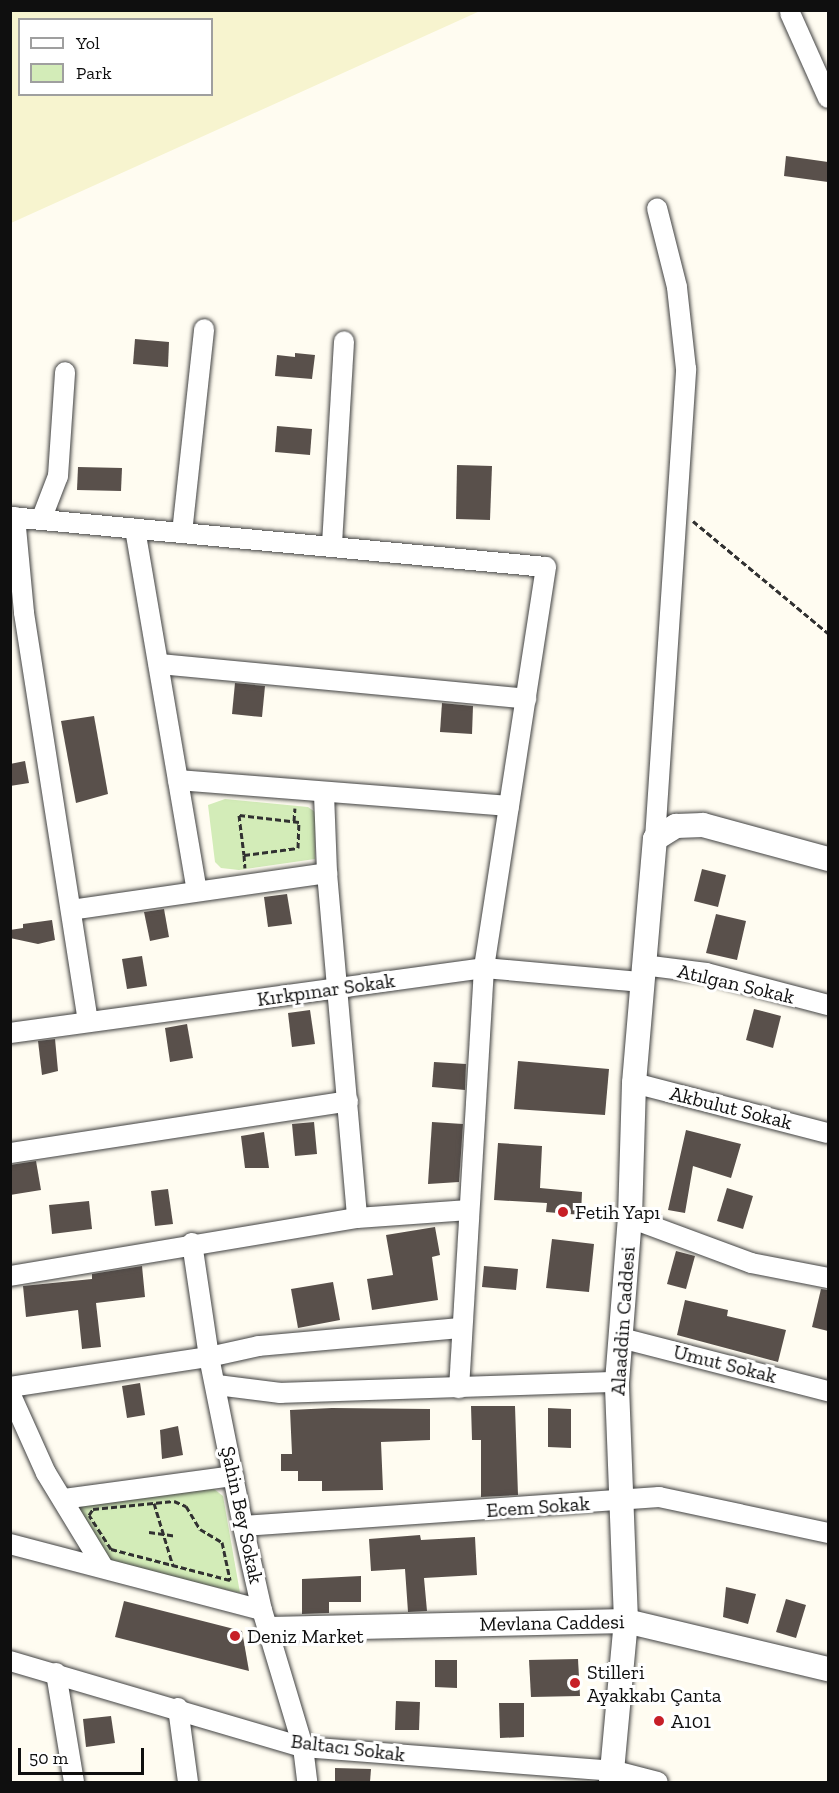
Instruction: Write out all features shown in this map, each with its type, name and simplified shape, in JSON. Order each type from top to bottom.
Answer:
[{"type":"street","points":[[790,13],[828,98]]},
{"type":"street","points":[[655,839],[686,369],[677,287],[657,208]]},
{"type":"street","points":[[182,533],[204,329]]},
{"type":"street","points":[[332,544],[344,341]]},
{"type":"street","points":[[41,520],[58,476],[65,372]]},
{"type":"street","points":[[88,1023],[24,613],[13,517],[332,544],[546,567],[484,968],[459,1389]]},
{"type":"street","points":[[135,529],[197,890]]},
{"type":"street","points":[[159,664],[526,699]]},
{"type":"street","points":[[178,780],[324,794],[509,806]]},
{"type":"street","points":[[324,794],[327,873],[357,1218]]},
{"type":"street","points":[[655,839],[676,825],[703,825],[828,859]]},
{"type":"street","name":"Alaaddin Caddesi","points":[[613,1777],[626,1621],[617,1382],[630,1218],[634,1083],[655,839]]},
{"type":"street","points":[[71,910],[327,873]]},
{"type":"street","name":"Kırkpınar Sokak","points":[[10,1033],[484,968],[642,974]]},
{"type":"street","name":"Atılgan Sokak","points":[[642,974],[706,973],[828,1005]]},
{"type":"street","name":"Akbulut Sokak","points":[[634,1083],[828,1132]]},
{"type":"street","points":[[10,1153],[348,1101]]},
{"type":"street","points":[[10,1276],[192,1243],[357,1218],[469,1210]]},
{"type":"street","points":[[630,1218],[751,1263],[828,1278]]},
{"type":"street","name":"Şahin Bey Sokak","points":[[192,1243],[209,1358],[217,1385],[243,1526],[266,1619],[303,1747],[307,1782]]},
{"type":"street","points":[[10,1387],[209,1358],[259,1346],[461,1328]]},
{"type":"street","name":"Umut Sokak","points":[[621,1338],[828,1391]]},
{"type":"street","points":[[217,1385],[280,1393],[459,1389],[617,1382]]},
{"type":"street","points":[[10,1393],[46,1473],[102,1565]]},
{"type":"street","points":[[63,1499],[233,1476]]},
{"type":"street","name":"Ecem Sokak","points":[[243,1526],[659,1497],[828,1533]]},
{"type":"street","points":[[10,1544],[102,1565],[172,1586],[266,1619]]},
{"type":"street","name":"Mevlana Caddesi","points":[[266,1619],[626,1621],[828,1669]]},
{"type":"street","name":"Baltacı Sokak","points":[[10,1661],[178,1708],[303,1747],[658,1782]]},
{"type":"street","points":[[56,1673],[74,1782]]},
{"type":"street","points":[[178,1708],[188,1782]]},
{"type":"path","points":[[677,508],[828,633]]},
{"type":"path","points":[[294,821],[296,806]]},
{"type":"path","points":[[244,855],[298,848],[299,822],[239,815],[244,855],[246,870]]},
{"type":"path","points":[[174,1501],[186,1506],[200,1529],[222,1542],[232,1578],[228,1581],[173,1567],[107,1547],[90,1515],[93,1509],[174,1501]]},
{"type":"path","points":[[154,1503],[173,1567],[172,1586]]},
{"type":"path","points":[[149,1532],[176,1536]]},
{"type":"shaded area","points":[[11,10],[480,11],[11,223]]},
{"type":"green space","points":[[225,799],[308,807],[315,812],[315,859],[239,870],[221,868],[215,862],[208,805]]},
{"type":"green space","points":[[214,1489],[223,1496],[240,1593],[106,1561],[77,1511],[81,1501]]},
{"type":"building","points":[[786,156],[828,162],[828,182],[784,176]]},
{"type":"building","points":[[135,339],[169,342],[168,367],[133,364]]},
{"type":"building","points":[[295,353],[315,355],[312,379],[275,376],[277,355],[295,357]]},
{"type":"building","points":[[277,426],[312,429],[310,455],[275,452]]},
{"type":"building","points":[[457,465],[492,466],[490,520],[456,519]]},
{"type":"building","points":[[78,467],[122,468],[121,491],[77,490]]},
{"type":"building","points":[[235,683],[265,686],[262,717],[232,714]]},
{"type":"building","points":[[442,703],[473,706],[472,734],[440,732]]},
{"type":"building","points":[[94,716],[108,794],[76,803],[61,721]]},
{"type":"building","points":[[25,761],[29,783],[10,786],[10,764]]},
{"type":"building","points":[[702,869],[726,875],[718,907],[694,901]]},
{"type":"building","points":[[287,894],[292,924],[268,927],[264,897]]},
{"type":"building","points":[[164,909],[169,937],[150,941],[144,912]]},
{"type":"building","points":[[716,914],[746,921],[737,960],[706,953]]},
{"type":"building","points":[[52,920],[55,940],[38,944],[10,938],[10,930],[23,928],[23,924]]},
{"type":"building","points":[[142,956],[147,986],[127,989],[122,959]]},
{"type":"building","points":[[754,1009],[781,1016],[773,1048],[746,1040]]},
{"type":"building","points":[[310,1010],[315,1044],[292,1047],[288,1013]]},
{"type":"building","points":[[187,1024],[193,1058],[170,1062],[165,1028]]},
{"type":"building","points":[[55,1039],[58,1071],[42,1075],[38,1041]]},
{"type":"building","points":[[518,1061],[609,1069],[605,1115],[514,1109]]},
{"type":"building","points":[[434,1062],[466,1064],[465,1090],[432,1087]]},
{"type":"building","points":[[314,1122],[317,1154],[295,1156],[292,1124]]},
{"type":"building","points":[[432,1122],[463,1124],[459,1182],[428,1184]]},
{"type":"building","points":[[686,1130],[741,1144],[731,1178],[693,1166],[685,1213],[668,1210]]},
{"type":"building","points":[[264,1132],[269,1168],[245,1168],[241,1136]]},
{"type":"building","points":[[498,1143],[542,1146],[540,1188],[582,1192],[581,1215],[546,1212],[547,1203],[494,1200]]},
{"type":"building","points":[[36,1161],[41,1190],[10,1195],[10,1165]]},
{"type":"building","points":[[727,1188],[753,1196],[743,1229],[717,1221]]},
{"type":"building","points":[[168,1189],[173,1224],[155,1226],[151,1191]]},
{"type":"building","points":[[89,1201],[92,1229],[52,1234],[49,1205]]},
{"type":"building","points":[[435,1227],[440,1255],[432,1257],[438,1300],[372,1310],[367,1279],[393,1275],[386,1235]]},
{"type":"building","points":[[552,1239],[594,1244],[589,1292],[546,1288]]},
{"type":"building","points":[[676,1251],[695,1256],[686,1289],[667,1284]]},
{"type":"building","points":[[142,1266],[145,1297],[96,1303],[101,1347],[82,1349],[78,1310],[26,1317],[23,1286],[92,1279],[92,1274]]},
{"type":"building","points":[[484,1266],[518,1269],[516,1290],[482,1287]]},
{"type":"building","points":[[333,1282],[340,1320],[298,1328],[291,1289]]},
{"type":"building","points":[[821,1289],[828,1290],[828,1331],[812,1327]]},
{"type":"building","points":[[685,1300],[728,1310],[727,1316],[786,1330],[778,1362],[677,1335]]},
{"type":"building","points":[[140,1383],[145,1415],[127,1418],[122,1386]]},
{"type":"building","points":[[471,1406],[515,1406],[518,1495],[481,1497],[481,1440],[472,1440]]},
{"type":"building","points":[[548,1408],[571,1409],[571,1448],[548,1447]]},
{"type":"building","points":[[430,1409],[430,1440],[381,1442],[383,1490],[322,1491],[322,1481],[298,1481],[298,1471],[281,1471],[281,1454],[292,1454],[290,1410]]},
{"type":"building","points":[[178,1426],[183,1455],[162,1459],[160,1430]]},
{"type":"building","points":[[420,1535],[421,1540],[475,1537],[477,1575],[424,1578],[427,1611],[408,1612],[405,1569],[371,1571],[369,1539]]},
{"type":"building","points":[[361,1576],[361,1602],[329,1602],[329,1613],[302,1614],[302,1579]]},
{"type":"building","points":[[726,1587],[756,1594],[748,1624],[723,1617]]},
{"type":"building","points":[[786,1599],[806,1605],[796,1638],[776,1632]]},
{"type":"building","points":[[124,1601],[242,1631],[249,1671],[115,1637]]},
{"type":"building","points":[[578,1659],[580,1696],[531,1697],[529,1660]]},
{"type":"building","points":[[435,1660],[457,1660],[457,1688],[435,1687]]},
{"type":"building","points":[[396,1701],[420,1702],[419,1730],[395,1730]]},
{"type":"building","points":[[499,1703],[524,1703],[524,1737],[500,1738]]},
{"type":"building","points":[[111,1716],[115,1743],[86,1747],[83,1719]]},
{"type":"building","points":[[335,1768],[371,1769],[370,1782],[335,1782]]},
{"type":"place","name":"Fetih Yapı","points":[[563,1212]]},
{"type":"place","name":"Deniz Market","points":[[235,1636]]},
{"type":"place","name":"Stilleri Ayakkabı Çanta","points":[[575,1683]]},
{"type":"place","name":"A101","points":[[659,1721]]}]
